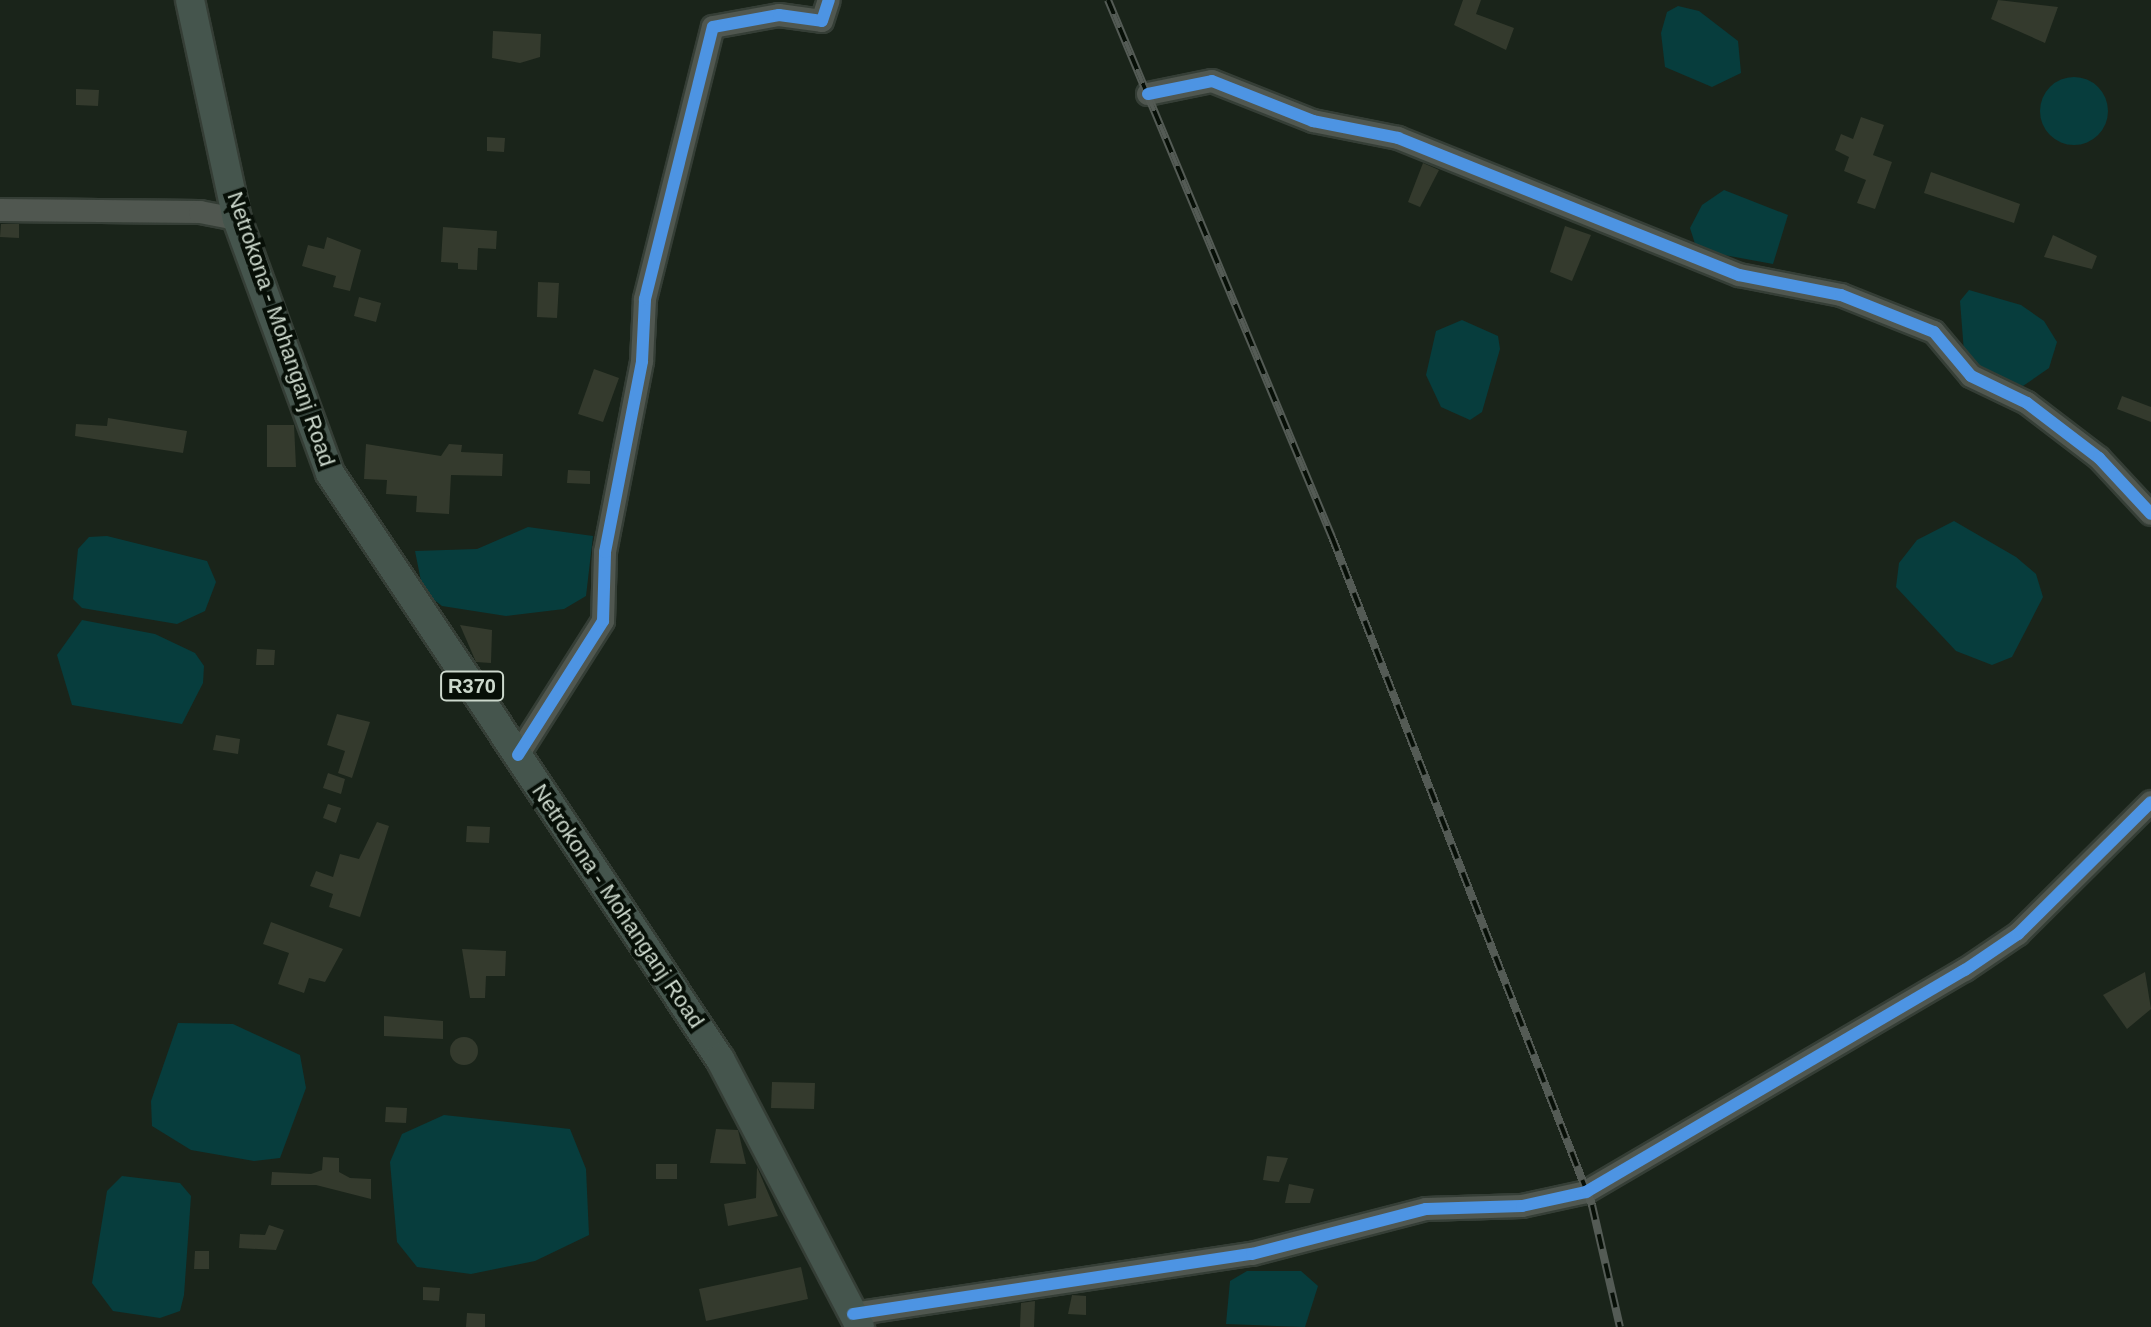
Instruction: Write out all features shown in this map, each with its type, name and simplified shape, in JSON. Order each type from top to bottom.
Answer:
[{"type":"main road","name":"Netrokona - Mohanganj Road","points":[[190,0],[237,219],[330,473],[720,1059],[857,1321]]},
{"type":"street","points":[[518,755],[603,621],[605,552],[642,361],[645,299],[713,27],[779,15],[822,21],[829,0]]},
{"type":"street","points":[[1148,94],[1212,81],[1313,121],[1398,138],[1724,270],[1841,295],[1934,332],[1971,376],[2027,403],[2099,458],[2151,514]]},
{"type":"street","points":[[0,210],[200,212],[237,219]]},
{"type":"street","points":[[857,1321],[1252,1254],[1426,1209],[1522,1206],[1586,1192],[1784,1070],[1899,1013],[2018,934],[2151,802]]},
{"type":"water","points":[[1678,6],[1699,11],[1738,41],[1741,73],[1712,87],[1665,67],[1661,33],[1667,12]]},
{"type":"water","points":[[2074,77],[2098,87],[2108,111],[2098,135],[2074,145],[2050,135],[2040,111],[2050,87]]},
{"type":"water","points":[[1724,190],[1788,215],[1773,264],[1697,250],[1690,228],[1702,205]]},
{"type":"water","points":[[1969,290],[2021,305],[2044,321],[2057,342],[2049,368],[2023,386],[1983,374],[1964,352],[1960,301]]},
{"type":"water","points":[[1462,320],[1498,336],[1500,349],[1482,412],[1470,420],[1441,407],[1426,375],[1436,331]]},
{"type":"water","points":[[1954,521],[2016,557],[2036,574],[2043,597],[2012,657],[1992,665],[1956,651],[1896,587],[1899,563],[1917,540]]},
{"type":"water","points":[[528,527],[593,536],[586,596],[564,609],[506,616],[442,606],[423,591],[415,551],[477,549]]},
{"type":"water","points":[[107,536],[207,561],[216,582],[205,611],[177,624],[82,608],[73,599],[78,549],[89,537]]},
{"type":"water","points":[[82,620],[155,634],[195,653],[204,666],[203,683],[182,724],[72,705],[57,655]]},
{"type":"water","points":[[178,1023],[233,1024],[300,1055],[306,1088],[280,1158],[254,1161],[191,1150],[152,1126],[151,1101]]},
{"type":"water","points":[[444,1115],[570,1129],[586,1169],[589,1235],[535,1261],[471,1274],[417,1267],[397,1242],[390,1162],[402,1134]]},
{"type":"water","points":[[122,1176],[180,1183],[191,1196],[184,1295],[180,1311],[160,1318],[113,1311],[92,1283],[107,1191]]},
{"type":"water","points":[[1247,1271],[1301,1271],[1318,1286],[1305,1327],[1226,1324],[1230,1281]]},
{"type":"building","points":[[1463,0],[1481,0],[1476,14],[1514,28],[1506,50],[1454,25]]},
{"type":"building","points":[[1998,0],[2058,7],[2045,43],[1991,19]]},
{"type":"building","points":[[493,31],[541,34],[540,57],[520,63],[492,58]]},
{"type":"building","points":[[76,89],[99,90],[98,106],[76,105]]},
{"type":"building","points":[[1861,117],[1884,125],[1873,155],[1892,162],[1875,209],[1857,203],[1866,180],[1844,171],[1849,157],[1835,150],[1841,134],[1853,139]]},
{"type":"building","points":[[487,137],[505,138],[504,152],[487,151]]},
{"type":"building","points":[[1423,163],[1439,170],[1420,207],[1408,202]]},
{"type":"building","points":[[1931,172],[2020,204],[2014,223],[1924,193]]},
{"type":"building","points":[[1,224],[19,224],[19,238],[0,237]]},
{"type":"building","points":[[1565,226],[1591,235],[1572,281],[1550,272]]},
{"type":"building","points":[[443,227],[497,231],[496,249],[478,248],[477,270],[458,269],[458,263],[441,262]]},
{"type":"building","points":[[2053,235],[2097,256],[2092,269],[2044,257]]},
{"type":"building","points":[[327,237],[361,250],[350,291],[333,287],[336,276],[302,266],[308,245],[324,249]]},
{"type":"building","points":[[538,282],[559,283],[557,318],[537,317]]},
{"type":"building","points":[[359,297],[381,303],[376,322],[354,316]]},
{"type":"building","points":[[594,369],[619,378],[603,422],[578,414]]},
{"type":"building","points":[[2122,396],[2151,407],[2151,422],[2117,409]]},
{"type":"building","points":[[108,418],[187,431],[183,453],[75,436],[76,424],[107,426]]},
{"type":"building","points":[[267,425],[294,425],[296,467],[267,467]]},
{"type":"building","points":[[366,444],[441,456],[449,444],[462,445],[461,452],[503,454],[502,476],[451,475],[449,514],[416,512],[417,496],[386,494],[387,480],[364,479]]},
{"type":"building","points":[[568,470],[590,471],[590,484],[567,483]]},
{"type":"building","points":[[460,625],[492,630],[491,663],[476,662]]},
{"type":"building","points":[[257,649],[275,650],[274,665],[256,665]]},
{"type":"building","points":[[337,714],[370,722],[352,778],[338,773],[345,751],[327,745]]},
{"type":"building","points":[[216,735],[240,739],[238,754],[213,750]]},
{"type":"building","points":[[328,773],[345,779],[341,794],[323,788]]},
{"type":"building","points":[[328,804],[341,808],[336,823],[323,818]]},
{"type":"building","points":[[377,822],[389,826],[360,917],[329,907],[333,894],[310,886],[316,871],[333,877],[340,854],[359,859]]},
{"type":"building","points":[[467,826],[490,827],[489,843],[466,842]]},
{"type":"building","points":[[271,922],[343,949],[325,982],[309,978],[304,993],[278,984],[289,953],[263,944]]},
{"type":"building","points":[[462,949],[506,951],[505,976],[486,976],[485,998],[470,998]]},
{"type":"building","points":[[2145,972],[2151,1009],[2127,1029],[2103,995]]},
{"type":"building","points":[[384,1016],[443,1021],[443,1039],[384,1036]]},
{"type":"building","points":[[464,1037],[474,1041],[478,1051],[474,1061],[464,1065],[454,1061],[450,1051],[454,1041]]},
{"type":"building","points":[[772,1082],[815,1083],[814,1109],[771,1108]]},
{"type":"building","points":[[386,1107],[407,1108],[406,1123],[385,1122]]},
{"type":"building","points":[[716,1129],[738,1130],[746,1164],[710,1163]]},
{"type":"building","points":[[1267,1156],[1288,1158],[1279,1182],[1263,1180]]},
{"type":"building","points":[[323,1157],[339,1158],[339,1172],[350,1178],[371,1179],[371,1199],[316,1185],[271,1185],[272,1172],[311,1174],[322,1170]]},
{"type":"building","points":[[656,1164],[677,1164],[677,1179],[656,1179]]},
{"type":"building","points":[[757,1167],[778,1216],[728,1226],[724,1204],[756,1198]]},
{"type":"building","points":[[1289,1184],[1314,1189],[1310,1203],[1285,1203]]},
{"type":"building","points":[[269,1225],[284,1230],[276,1250],[239,1248],[240,1234],[265,1235]]},
{"type":"building","points":[[195,1251],[209,1251],[209,1269],[194,1269]]},
{"type":"building","points":[[801,1267],[808,1299],[706,1321],[699,1289]]},
{"type":"building","points":[[423,1287],[440,1288],[439,1301],[423,1300]]},
{"type":"building","points":[[1072,1295],[1086,1296],[1086,1315],[1068,1314]]},
{"type":"building","points":[[1035,1301],[1034,1327],[1020,1327],[1021,1303]]},
{"type":"building","points":[[467,1313],[485,1314],[485,1327],[466,1327]]},
{"type":"railway","points":[[1108,0],[1332,537],[1592,1205],[1620,1327]]},
{"type":"cycle path","points":[[518,755],[603,621],[605,552],[642,361],[645,299],[713,27],[779,15],[822,21],[829,0]]},
{"type":"cycle path","points":[[1148,94],[1212,81],[1313,121],[1398,138],[1739,275],[1841,295],[1934,332],[1971,376],[2027,403],[2099,458],[2151,514]]},
{"type":"cycle path","points":[[853,1314],[1252,1254],[1426,1209],[1522,1206],[1586,1192],[1965,970],[2018,934],[2151,802]]}]
